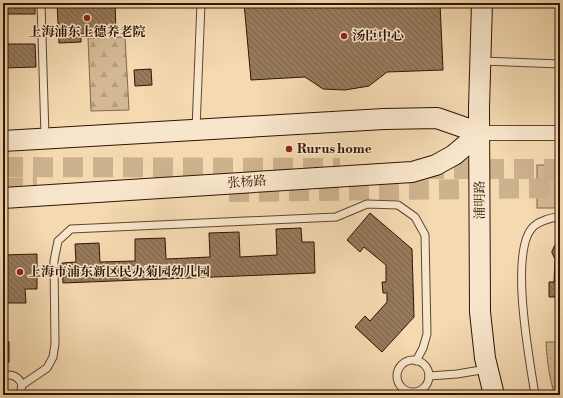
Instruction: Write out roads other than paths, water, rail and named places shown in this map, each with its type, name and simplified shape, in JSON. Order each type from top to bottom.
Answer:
[{"type":"main road","name":"浦明路","points":[[482,3],[479,108],[480,312],[485,358],[494,395]]},
{"type":"main road","points":[[3,141],[384,119],[437,118],[480,133]]},
{"type":"main road","name":"张杨路","points":[[3,198],[412,172],[436,165],[454,155],[480,133]]},
{"type":"street","points":[[480,133],[560,134]]},
{"type":"lane","points":[[41,3],[45,139]]},
{"type":"lane","points":[[196,130],[201,3]]},
{"type":"lane","points":[[481,61],[560,64]]},
{"type":"lane","points":[[22,385],[47,368],[53,356],[55,344],[54,261],[58,241],[71,229],[336,217],[367,204],[398,205],[415,217],[425,236],[427,334],[416,360]]},
{"type":"lane","points":[[535,395],[526,336],[522,286],[526,238],[534,226],[544,220],[560,216]]},
{"type":"lane","points":[[416,360],[425,366],[429,376],[429,381],[419,393],[403,388],[398,380],[397,374],[406,362],[416,360]]},
{"type":"lane","points":[[429,376],[488,369]]},
{"type":"lane","points":[[3,376],[10,374],[21,381],[22,385],[20,395]]},
{"type":"tunnel","points":[[3,167],[340,168]]},
{"type":"tunnel","points":[[424,169],[560,169]]},
{"type":"tunnel","points":[[3,188],[37,187]]},
{"type":"tunnel","points":[[229,192],[560,188]]},
{"type":"place","name":"上海浦东上德养老院","points":[[87,18]]},
{"type":"place","name":"汤臣中心","points":[[344,36]]},
{"type":"place","name":"Rurus home","points":[[289,149]]},
{"type":"place","name":"上海市浦东新区民办菊园幼儿园","points":[[20,272]]}]
